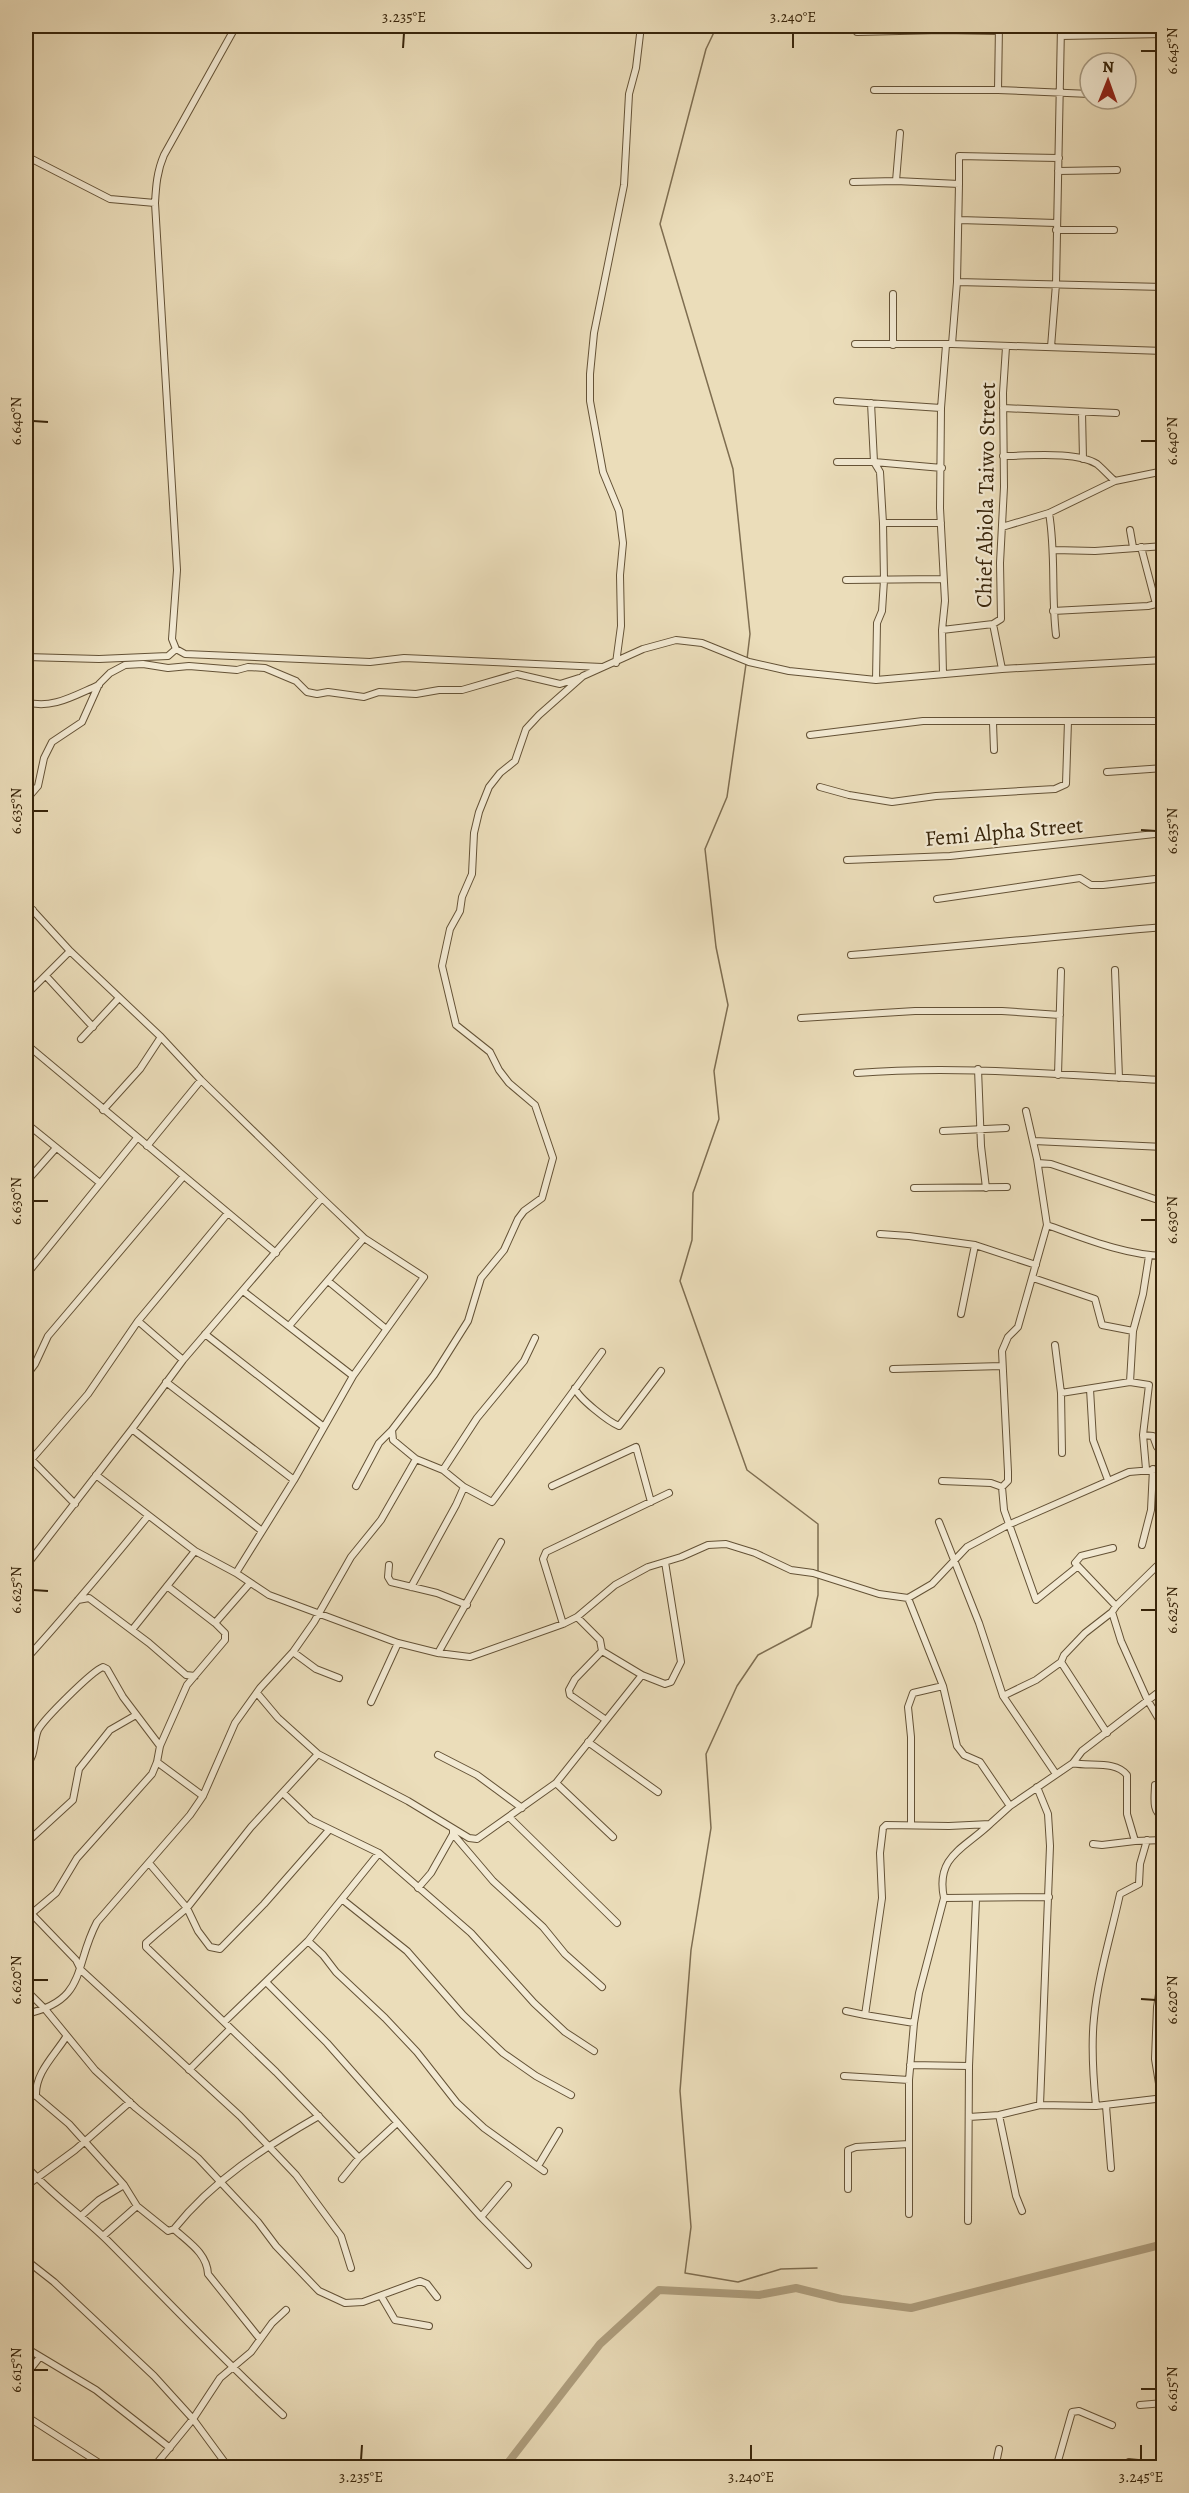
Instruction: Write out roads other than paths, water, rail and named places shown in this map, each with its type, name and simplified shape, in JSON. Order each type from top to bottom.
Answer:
[{"type":"street","points":[[236,26],[158,168],[155,203],[177,570],[172,639],[176,649],[185,654],[220,656],[370,662],[404,658],[605,667]]},
{"type":"street","points":[[616,663],[621,626],[620,575],[623,543],[619,511],[603,472],[591,401],[590,374],[594,333],[624,185],[629,94],[636,68],[640,26]]},
{"type":"street","points":[[1051,347],[1056,284],[1061,26]]},
{"type":"street","points":[[857,32],[999,28],[998,90]]},
{"type":"street","points":[[1060,36],[1164,34]]},
{"type":"street","points":[[874,90],[998,90],[1078,94]]},
{"type":"street","points":[[896,181],[900,133]]},
{"type":"street","points":[[26,156],[110,199],[155,203]]},
{"type":"street","points":[[943,674],[942,630],[945,601],[942,579],[941,408],[957,282],[959,156],[1059,158]]},
{"type":"street","points":[[1058,171],[1117,170]]},
{"type":"street","points":[[853,182],[896,181],[959,184]]},
{"type":"street","points":[[959,220],[1114,230]]},
{"type":"street","points":[[957,282],[1164,287]]},
{"type":"street","points":[[892,294],[893,345]]},
{"type":"street","points":[[855,344],[949,344],[1164,351]]},
{"type":"street","name":"Chief Abiola Taiwo Street","points":[[942,630],[993,624],[1001,619],[1002,615],[1003,408],[1006,347]]},
{"type":"street","points":[[837,401],[941,408]]},
{"type":"street","points":[[871,403],[874,462],[880,472],[883,523],[884,580],[882,611],[877,623],[876,680]]},
{"type":"street","points":[[1003,408],[1116,414]]},
{"type":"street","points":[[1082,411],[1083,459]]},
{"type":"street","points":[[1003,456],[1083,459],[1097,464],[1114,481]]},
{"type":"street","points":[[837,462],[874,462],[942,468]]},
{"type":"street","points":[[1002,527],[1049,513],[1098,491],[1114,481],[1164,471]]},
{"type":"street","points":[[1049,513],[1054,550],[1053,611],[1056,635]]},
{"type":"street","points":[[883,523],[941,523]]},
{"type":"street","points":[[1130,531],[1133,547]]},
{"type":"street","points":[[1054,550],[1095,551],[1164,546]]},
{"type":"street","points":[[1053,611],[1156,604],[1141,547]]},
{"type":"street","points":[[846,580],[942,579]]},
{"type":"street","points":[[993,624],[1002,669]]},
{"type":"street","points":[[26,702],[48,705],[69,699],[99,684],[111,673],[125,665],[142,664],[168,668],[189,666],[237,670],[248,667],[265,668],[296,681],[307,692],[317,694],[328,692],[364,697],[380,692],[416,694],[439,690],[462,690],[517,675],[560,684],[616,663],[649,647],[676,640],[702,643],[749,662],[789,671],[876,680],[1002,669],[1164,660]]},
{"type":"street","points":[[26,657],[168,656],[176,649]]},
{"type":"street","points":[[356,1486],[379,1443],[392,1430],[434,1375],[468,1321],[481,1278],[504,1250],[518,1219],[524,1211],[537,1203],[546,1189],[553,1158],[535,1105],[508,1083],[490,1052],[456,1025],[442,959],[450,930],[460,911],[465,889],[472,874],[476,820],[489,787],[500,773],[515,761],[526,729],[583,676]]},
{"type":"street","points":[[26,800],[38,786],[44,758],[52,742],[82,722],[99,684]]},
{"type":"street","points":[[820,787],[849,795],[892,802],[936,796],[1055,789],[1066,783],[1068,721]]},
{"type":"street","points":[[810,735],[914,722],[1164,721]]},
{"type":"street","points":[[993,723],[994,750]]},
{"type":"street","points":[[1107,772],[1164,768]]},
{"type":"street","name":"Femi Alpha Street","points":[[847,860],[950,856],[1164,832]]},
{"type":"street","points":[[937,899],[1080,878],[1091,885],[1164,878]]},
{"type":"street","points":[[26,903],[70,951],[161,1037],[203,1082],[364,1238],[424,1277],[385,1328],[353,1376],[294,1480],[236,1573]]},
{"type":"street","points":[[26,916],[33,910]]},
{"type":"street","points":[[851,955],[1013,943],[1061,936],[1164,927]]},
{"type":"street","points":[[26,995],[70,951]]},
{"type":"street","points":[[1115,970],[1119,1078]]},
{"type":"street","points":[[1058,1075],[1061,971]]},
{"type":"street","points":[[46,976],[93,1027]]},
{"type":"street","points":[[81,1039],[119,998]]},
{"type":"street","points":[[801,1018],[915,1011],[1002,1011],[1060,1015]]},
{"type":"street","points":[[103,1110],[140,1070],[161,1037]]},
{"type":"street","points":[[26,1044],[276,1253]]},
{"type":"street","points":[[857,1073],[978,1069],[1164,1080]]},
{"type":"street","points":[[978,1069],[981,1146],[986,1188]]},
{"type":"street","points":[[147,1146],[203,1082]]},
{"type":"street","points":[[1026,1111],[1034,1141],[1047,1225],[1018,1327],[1004,1343],[1002,1366],[1008,1481],[1002,1487],[1004,1510],[1036,1600],[1077,1567]]},
{"type":"street","points":[[26,1124],[100,1183]]},
{"type":"street","points":[[943,1131],[1006,1128]]},
{"type":"street","points":[[26,1275],[137,1138]]},
{"type":"street","points":[[1034,1141],[1164,1147]]},
{"type":"street","points":[[26,1182],[56,1148]]},
{"type":"street","points":[[1038,1163],[1051,1164],[1164,1202]]},
{"type":"street","points":[[26,1376],[35,1364],[48,1336],[183,1177]]},
{"type":"street","points":[[914,1188],[1007,1187]]},
{"type":"street","points":[[26,1566],[183,1359],[322,1198]]},
{"type":"street","points":[[1047,1225],[1149,1256],[1162,1256],[1164,1210]]},
{"type":"street","points":[[31,1460],[88,1394],[138,1322],[227,1214]]},
{"type":"street","points":[[880,1234],[975,1245],[1036,1265]]},
{"type":"street","points":[[289,1326],[364,1238]]},
{"type":"street","points":[[961,1314],[975,1245]]},
{"type":"street","points":[[1130,1382],[1133,1331],[1143,1294],[1149,1256]]},
{"type":"street","points":[[1033,1278],[1095,1299],[1102,1325],[1133,1331]]},
{"type":"street","points":[[328,1281],[385,1328]]},
{"type":"street","points":[[243,1291],[353,1376]]},
{"type":"street","points":[[138,1322],[183,1359]]},
{"type":"street","points":[[205,1334],[324,1427]]},
{"type":"street","points":[[443,1470],[477,1418],[524,1360],[535,1338]]},
{"type":"street","points":[[1055,1345],[1061,1393],[1062,1453]]},
{"type":"street","points":[[392,1430],[393,1440],[416,1459],[443,1470],[464,1487],[492,1502],[602,1352]]},
{"type":"street","points":[[893,1369],[1002,1366]]},
{"type":"street","points":[[575,1388],[584,1399],[620,1426],[661,1371]]},
{"type":"street","points":[[166,1382],[294,1480]]},
{"type":"street","points":[[1061,1393],[1130,1382],[1149,1385],[1143,1435],[1150,1469],[1151,1510],[1142,1545]]},
{"type":"street","points":[[1090,1389],[1093,1440],[1108,1480]]},
{"type":"street","points":[[132,1429],[262,1531]]},
{"type":"street","points":[[1143,1435],[1153,1436],[1157,1447],[1164,1447]]},
{"type":"street","points":[[552,1486],[636,1447],[651,1502]]},
{"type":"street","points":[[26,1454],[75,1504]]},
{"type":"street","points":[[26,2014],[45,2009],[59,2001],[75,1985],[92,1933],[98,1922],[190,1815],[203,1796],[235,1723],[321,1615],[351,1557],[381,1521],[416,1459]]},
{"type":"street","points":[[96,1475],[195,1551],[236,1573],[269,1595],[398,1643],[438,1653],[470,1657],[563,1624],[577,1617],[615,1585],[648,1567],[708,1545],[726,1544],[755,1553],[791,1570],[833,1579],[879,1594],[908,1598],[932,1584],[967,1547],[1008,1525],[1129,1472],[1164,1469]]},
{"type":"street","points":[[942,1481],[991,1483],[1002,1487]]},
{"type":"street","points":[[411,1587],[464,1487]]},
{"type":"street","points":[[563,1624],[544,1555],[669,1493]]},
{"type":"street","points":[[26,1659],[148,1516]]},
{"type":"street","points":[[939,1522],[980,1623],[1003,1696],[1056,1774]]},
{"type":"street","points":[[438,1653],[501,1542]]},
{"type":"street","points":[[1113,1548],[1081,1556],[1076,1558],[1075,1563],[1114,1609],[1121,1641],[1147,1699],[1164,1728]]},
{"type":"street","points":[[26,1549],[33,1556]]},
{"type":"street","points":[[132,1630],[195,1551]]},
{"type":"street","points":[[1003,1696],[1036,1680],[1061,1662],[1064,1655],[1114,1609],[1159,1564],[1164,1556]]},
{"type":"street","points":[[577,1617],[600,1640],[602,1651],[642,1675],[668,1684],[681,1662],[665,1562]]},
{"type":"street","points":[[1159,1564],[1164,1593]]},
{"type":"street","points":[[389,1565],[388,1580],[437,1593],[467,1605]]},
{"type":"street","points":[[215,1623],[250,1583]]},
{"type":"street","points":[[31,1914],[56,1893],[77,1858],[152,1774],[160,1746],[187,1685],[225,1640],[225,1633],[215,1623],[167,1586]]},
{"type":"street","points":[[86,1589],[89,1598],[186,1675],[195,1676]]},
{"type":"street","points":[[78,1600],[89,1598]]},
{"type":"street","points":[[908,1598],[943,1686],[957,1746],[964,1755],[980,1762],[1010,1806]]},
{"type":"street","points":[[371,1702],[398,1643]]},
{"type":"street","points":[[602,1651],[575,1679],[569,1690],[570,1695],[606,1720]]},
{"type":"street","points":[[293,1652],[316,1669],[339,1678]]},
{"type":"street","points":[[1061,1662],[1107,1733]]},
{"type":"street","points":[[26,1766],[31,1759],[36,1736],[44,1722],[99,1668],[107,1669],[160,1746]]},
{"type":"street","points":[[186,1675],[187,1685]]},
{"type":"street","points":[[257,1693],[278,1718],[318,1754],[408,1801],[453,1832],[477,1839],[556,1783],[642,1675]]},
{"type":"street","points":[[911,1825],[908,1707],[913,1693],[943,1686]]},
{"type":"street","points":[[909,2214],[909,2080],[914,2023],[919,1993],[944,1898],[943,1883],[946,1865],[951,1857],[1010,1806],[1073,1762],[1082,1751],[1164,1688]]},
{"type":"street","points":[[26,1844],[73,1800],[79,1769],[110,1730],[136,1714]]},
{"type":"street","points":[[588,1742],[658,1792]]},
{"type":"street","points":[[318,1754],[251,1827],[187,1908],[146,1943],[146,1947],[359,2158]]},
{"type":"street","points":[[438,1755],[477,1775],[522,1808]]},
{"type":"street","points":[[157,1762],[203,1796]]},
{"type":"street","points":[[1073,1762],[1085,1766],[1115,1766],[1127,1775],[1127,1814],[1135,1841]]},
{"type":"street","points":[[556,1783],[613,1838]]},
{"type":"street","points":[[1155,1785],[1156,1811],[1158,1815],[1164,1817]]},
{"type":"street","points":[[1037,1787],[1048,1814],[1049,1897],[1040,2060],[1040,2105]]},
{"type":"street","points":[[283,1793],[302,1812],[329,1830],[379,1853],[471,1933],[534,2003],[565,2032],[594,2051]]},
{"type":"street","points":[[509,1817],[617,1923]]},
{"type":"street","points":[[865,2015],[882,1898],[879,1853],[882,1832],[886,1825],[990,1824]]},
{"type":"street","points":[[149,1863],[187,1908],[198,1931],[214,1949],[224,1947],[329,1830]]},
{"type":"street","points":[[418,1888],[431,1873],[453,1832]]},
{"type":"street","points":[[453,1832],[493,1881],[543,1927],[565,1954],[602,1988]]},
{"type":"street","points":[[1096,2106],[1092,2058],[1094,2017],[1101,1977],[1120,1894],[1139,1884],[1140,1864],[1147,1840]]},
{"type":"street","points":[[1093,1844],[1164,1840]]},
{"type":"street","points":[[224,2022],[309,1941],[379,1853]]},
{"type":"street","points":[[944,1898],[1049,1897]]},
{"type":"street","points":[[344,1899],[406,1951],[463,2015],[503,2053],[570,2096]]},
{"type":"street","points":[[968,2221],[969,2066],[976,1899]]},
{"type":"street","points":[[26,1908],[76,1960],[81,1970],[240,2116],[296,2175],[341,2236],[351,2268]]},
{"type":"street","points":[[309,1941],[336,1972],[417,2052],[456,2103],[484,2128],[544,2171]]},
{"type":"street","points":[[1164,1962],[1155,2059],[1164,2114]]},
{"type":"street","points":[[267,1983],[327,2043],[481,2217],[528,2265]]},
{"type":"street","points":[[26,1990],[45,2009],[95,2070],[198,2158],[319,2291],[345,2303],[363,2302],[420,2281],[427,2284],[437,2297]]},
{"type":"street","points":[[846,2011],[914,2023]]},
{"type":"street","points":[[189,2070],[229,2030]]},
{"type":"street","points":[[36,2096],[38,2080],[66,2037]]},
{"type":"street","points":[[1156,2041],[1164,2041]]},
{"type":"street","points":[[910,2065],[969,2066]]},
{"type":"street","points":[[844,2076],[909,2080]]},
{"type":"street","points":[[38,2080],[26,2083],[36,2096],[69,2124],[124,2186],[137,2206],[168,2230],[174,2229],[186,2214],[220,2182],[267,2146],[319,2116]]},
{"type":"street","points":[[969,2117],[999,2115],[1040,2105],[1106,2106],[1162,2098]]},
{"type":"street","points":[[26,2186],[84,2142],[130,2102]]},
{"type":"street","points":[[1106,2106],[1111,2168]]},
{"type":"street","points":[[999,2115],[1016,2196],[1022,2211]]},
{"type":"street","points":[[342,2179],[359,2158],[397,2123]]},
{"type":"street","points":[[538,2166],[559,2131]]},
{"type":"street","points":[[848,2189],[848,2150],[856,2147],[909,2144]]},
{"type":"street","points":[[26,2166],[57,2198],[103,2236],[232,2367],[283,2415]]},
{"type":"street","points":[[81,2216],[99,2200],[124,2186]]},
{"type":"street","points":[[481,2217],[508,2186]]},
{"type":"street","points":[[103,2236],[112,2231],[137,2206]]},
{"type":"street","points":[[174,2229],[207,2262],[208,2274],[260,2339]]},
{"type":"street","points":[[26,2260],[54,2282],[154,2376],[193,2419],[229,2468]]},
{"type":"street","points":[[381,2296],[395,2320],[429,2326]]},
{"type":"street","points":[[153,2468],[193,2419],[220,2378],[251,2352],[286,2310]]},
{"type":"street","points":[[26,2348],[39,2358],[96,2390],[170,2448]]},
{"type":"street","points":[[26,2375],[39,2358]]},
{"type":"street","points":[[1140,2404],[1164,2403]]},
{"type":"street","points":[[1056,2468],[1072,2412],[1079,2411],[1112,2425]]},
{"type":"street","points":[[26,2416],[107,2468]]},
{"type":"street","points":[[1130,2462],[1156,2466],[1164,2448]]},
{"type":"street","points":[[995,2468],[999,2449]]},
{"type":"waterway","points":[[717,26],[706,49],[660,224],[733,469],[750,634],[747,659]]},
{"type":"waterway","points":[[746,664],[727,797],[705,849],[716,947],[728,1005],[714,1071],[719,1119],[693,1193],[692,1240],[680,1281],[747,1470],[818,1524],[818,1572]]},
{"type":"waterway","points":[[817,2268],[781,2269],[738,2282],[685,2273],[691,2227],[680,2091],[691,1950],[711,1828],[706,1754],[737,1686],[758,1655],[811,1627],[818,1595],[818,1577]]},
{"type":"waterway","points":[[504,2468],[600,2344],[659,2290],[759,2295],[796,2288],[841,2299],[911,2308],[1164,2244]]}]
